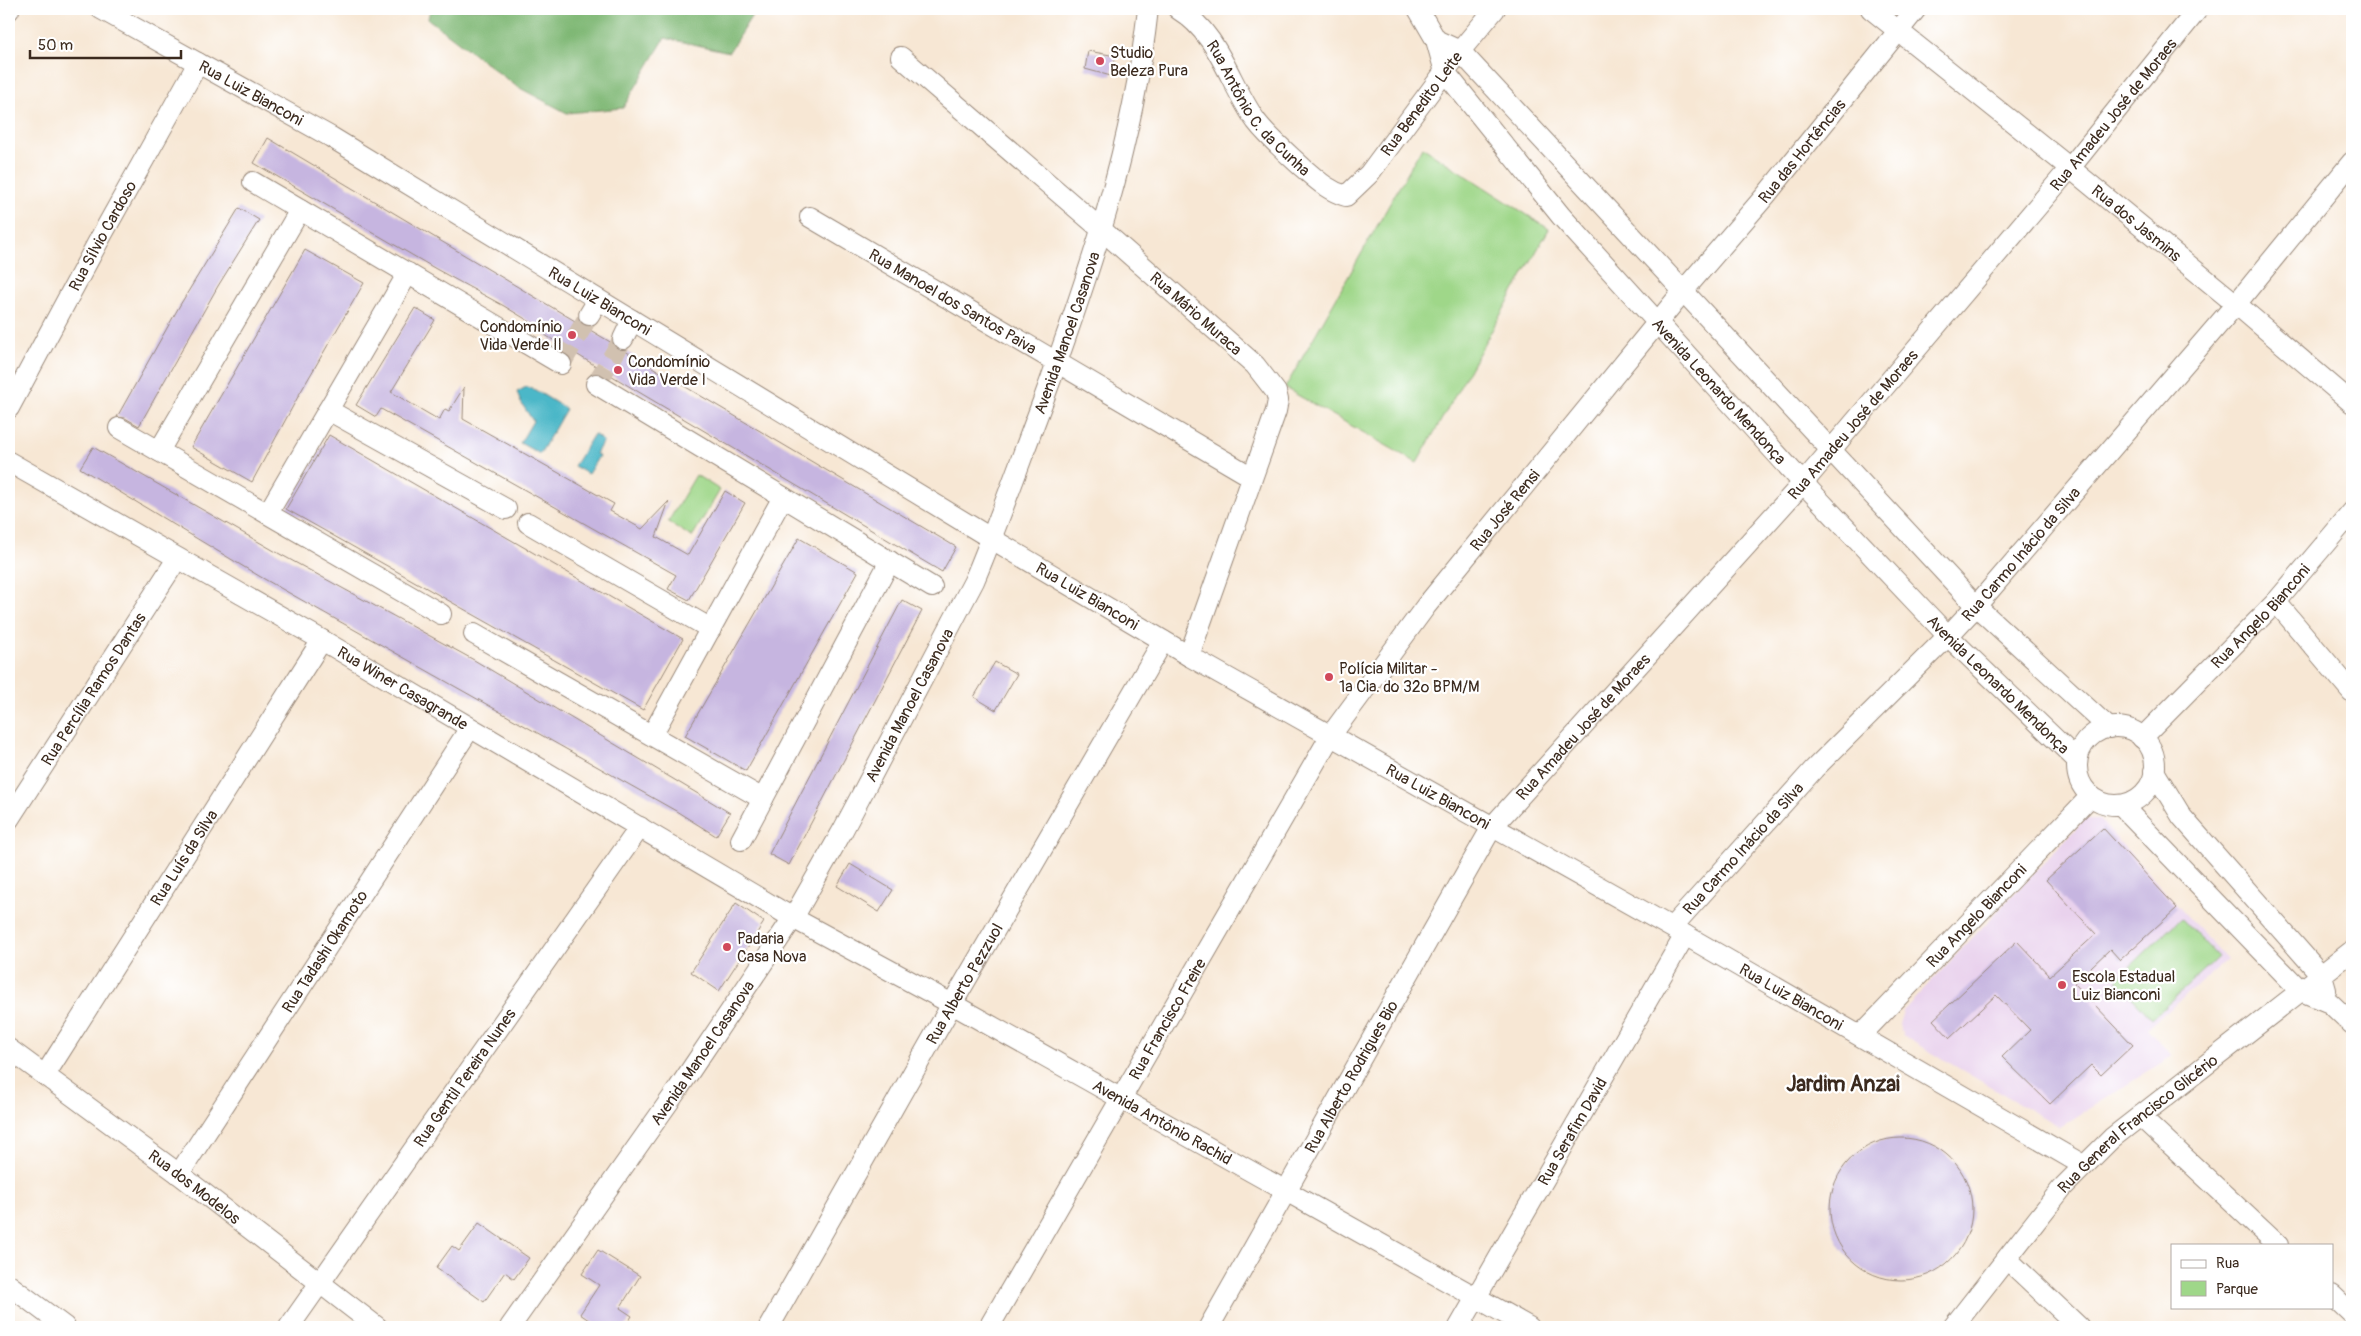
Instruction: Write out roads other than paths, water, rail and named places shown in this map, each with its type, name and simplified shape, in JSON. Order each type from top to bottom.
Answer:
[{"type":"street","name":"Rua Luiz Bianconi","points":[[101,9],[331,137],[594,307],[632,320],[1163,641],[1679,931],[2084,1165]]},
{"type":"street","name":"Avenida Manoel Casanova","points":[[510,1327],[678,1089],[793,918],[844,830],[974,581],[992,539],[1057,362],[1102,230],[1128,135],[1142,64],[1148,9]]},
{"type":"street","name":"Rua Antônio C. da Cunha","points":[[1178,9],[1198,25],[1211,39],[1256,120],[1272,139],[1329,190],[1346,196]]},
{"type":"street","name":"Avenida Leonardo Mendonça","points":[[1418,9],[1436,40],[1445,72],[1561,216],[1803,484],[1948,636],[2077,760]]},
{"type":"street","name":"Rua Benedito Leite","points":[[1346,196],[1369,174],[1460,51],[1495,9]]},
{"type":"street","name":"Rua dos Jasmins","points":[[1871,9],[2070,168],[2352,402]]},
{"type":"street","name":"Rua das Hortências","points":[[1684,290],[1766,194],[1916,9]]},
{"type":"street","name":"Rua Amadeu José de Moraes","points":[[1492,827],[1803,484],[2070,168],[2198,9]]},
{"type":"street","points":[[1436,40],[1460,51],[1976,606],[2109,728]]},
{"type":"street","name":"Rua Mário Muraca","points":[[901,58],[1102,230],[1255,365],[1272,384],[1278,400],[1276,411],[1189,656]]},
{"type":"street","name":"Rua Sílvio Cardoso","points":[[9,408],[98,242],[198,63]]},
{"type":"street","name":"Rua Carmo Inácio da Silva","points":[[1679,931],[1814,769],[1976,606],[2236,304],[2352,162]]},
{"type":"street","points":[[253,182],[561,364]]},
{"type":"street","points":[[159,451],[300,210]]},
{"type":"street","name":"Rua Manoel dos Santos Paiva","points":[[810,217],[1252,477]]},
{"type":"street","points":[[268,514],[408,273]]},
{"type":"street","name":"Rua José Rensi","points":[[1331,735],[1426,606],[1684,290]]},
{"type":"street","points":[[622,339],[632,320]]},
{"type":"street","points":[[596,384],[932,587]]},
{"type":"street","points":[[328,410],[506,509]]},
{"type":"street","points":[[120,428],[441,614]]},
{"type":"street","name":"Rua Winer Casagrande","points":[[9,462],[176,559],[322,640],[793,918]]},
{"type":"street","points":[[652,735],[784,497]]},
{"type":"street","name":"Rua Angelo Bianconi","points":[[2142,738],[2276,602],[2352,512]]},
{"type":"street","points":[[528,523],[710,629]]},
{"type":"street","name":"Rua Percília Ramos Dantas","points":[[9,819],[176,559]]},
{"type":"street","points":[[741,840],[890,561]]},
{"type":"street","points":[[2276,602],[2352,692]]},
{"type":"street","points":[[474,634],[763,799]]},
{"type":"street","name":"Rua Luís da Silva","points":[[45,1075],[322,640]]},
{"type":"street","name":"Rua Alberto Pezzuol","points":[[769,1327],[952,1004],[1163,641]]},
{"type":"street","name":"Rua Tadashi Okamoto","points":[[179,1174],[470,728]]},
{"type":"street","points":[[2109,728],[2132,731],[2142,738],[2150,748],[2154,759],[2154,772],[2151,783],[2144,794],[2133,801],[2121,805],[2110,805],[2091,796],[2081,784],[2077,772],[2077,760],[2081,749],[2088,739],[2098,732],[2109,728]]},
{"type":"street","name":"Rua Francisco Freire","points":[[989,1327],[1331,735]]},
{"type":"street","points":[[2154,772],[2182,817],[2322,976],[2330,1004]]},
{"type":"street","name":"Rua Angelo Bianconi","points":[[1861,1035],[2091,796]]},
{"type":"street","points":[[2121,805],[2300,991],[2330,1004],[2352,1024]]},
{"type":"street","name":"Rua Gentil Pereira Nunes","points":[[289,1327],[640,827]]},
{"type":"street","name":"Rua Alberto Rodrigues Bio","points":[[1209,1327],[1492,827]]},
{"type":"street","name":"Avenida Antônio Rachid","points":[[793,918],[952,1004],[1529,1327]]},
{"type":"street","name":"Rua Serafim David","points":[[1459,1327],[1679,931]]},
{"type":"street","name":"Rua General Francisco Glicério","points":[[1953,1327],[2062,1188],[2112,1138],[2352,951]]},
{"type":"street","name":"Rua dos Modelos","points":[[9,1049],[179,1174],[377,1327]]},
{"type":"street","points":[[2140,1116],[2277,1244]]},
{"type":"street","points":[[2007,1259],[2080,1327]]},
{"type":"street","points":[[9,1285],[65,1327]]},
{"type":"street","points":[[2334,1297],[2352,1314]]},
{"type":"water","points":[[526,387],[532,388],[566,409],[540,454],[520,443],[533,421],[520,401],[517,392]]},
{"type":"water","points":[[594,434],[603,441],[596,454],[599,456],[588,474],[574,466]]},
{"type":"tunnel","points":[[561,364],[589,315]]},
{"type":"tunnel","points":[[596,384],[623,339]]},
{"type":"place","name":"Studio Beleza Pura","points":[[1100,61]]},
{"type":"place","name":"Condomínio Vida Verde II","points":[[572,335]]},
{"type":"place","name":"Condomínio Vida Verde I","points":[[618,370]]},
{"type":"place","name":"Polícia Militar - 1ª Cia. do 32º BPM/M","points":[[1329,677]]},
{"type":"place","name":"Padaria Casa Nova","points":[[727,947]]},
{"type":"place","name":"Escola Estadual Luiz Bianconi","points":[[2062,985]]},
{"type":"district","name":"Jardim Anzai","points":[[1843,1084]]}]
